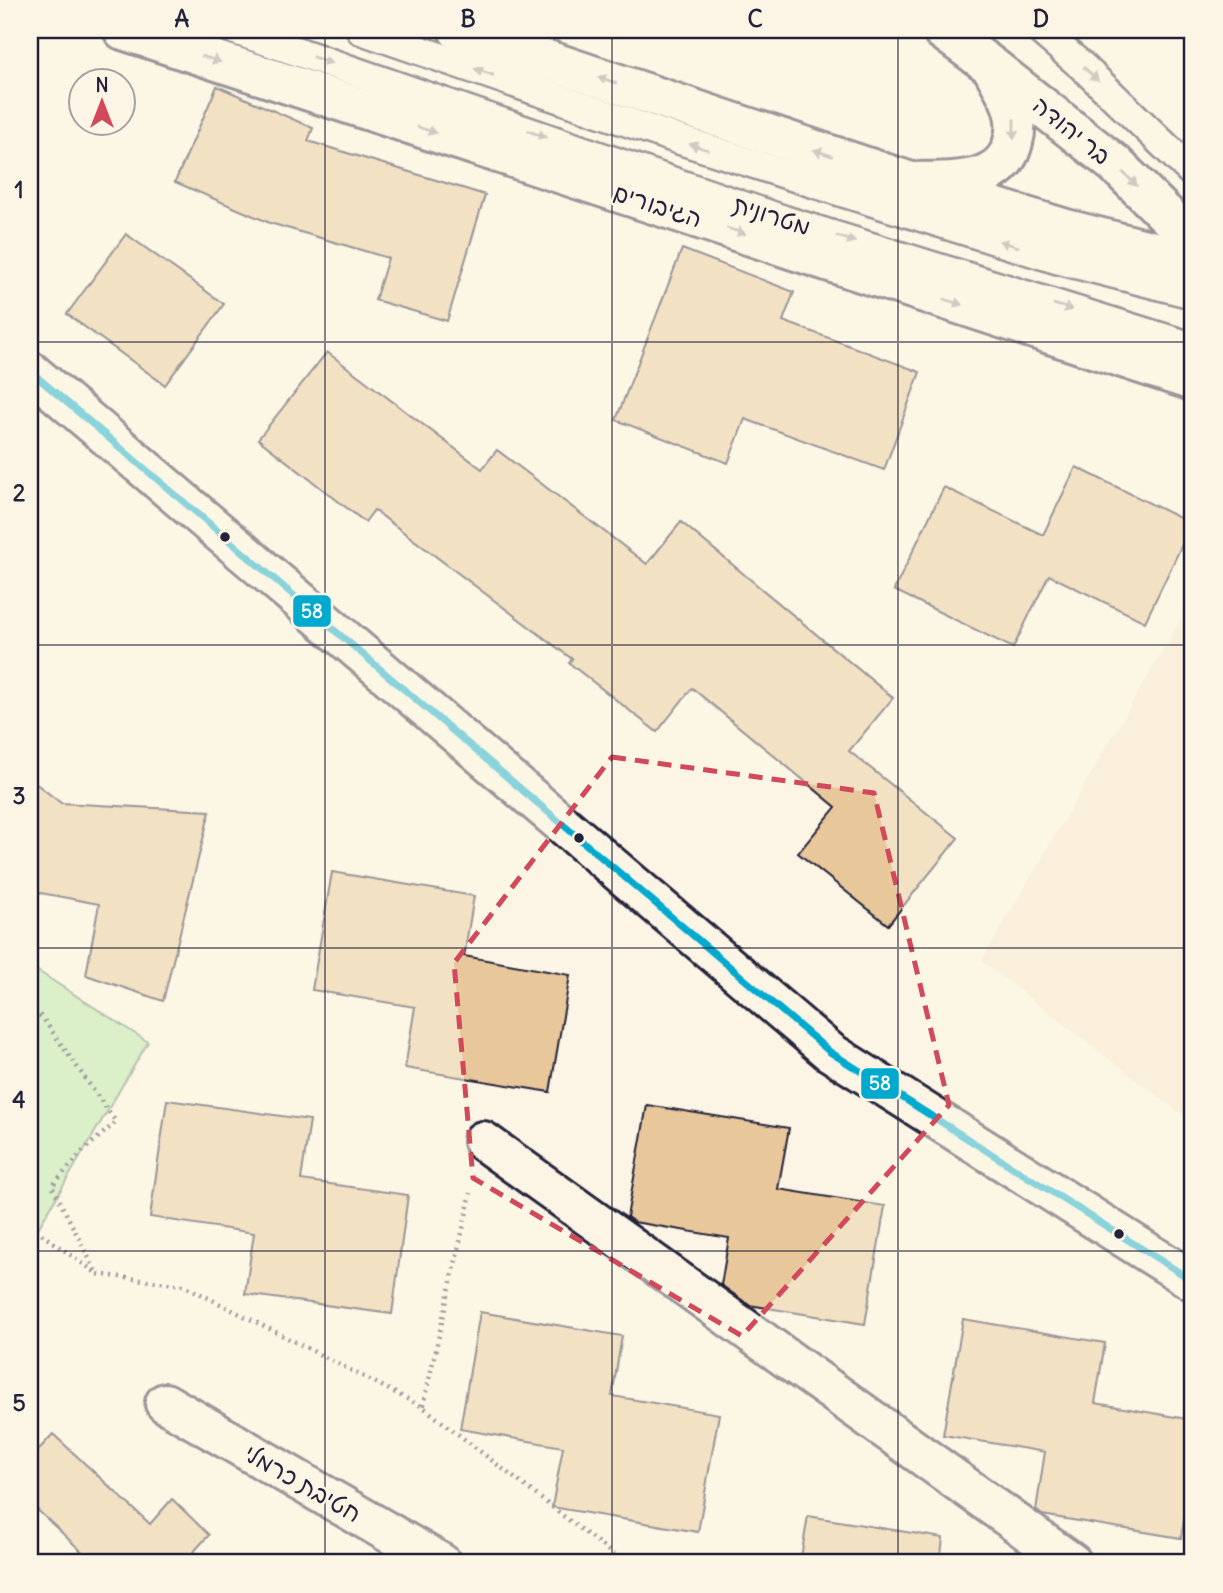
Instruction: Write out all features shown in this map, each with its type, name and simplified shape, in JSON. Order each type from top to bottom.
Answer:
[{"type":"main road","name":"הגיבורים","points":[[123,30],[1193,382]]},
{"type":"main road","points":[[458,30],[911,182],[1066,229],[1193,261]]},
{"type":"main road","name":"בר יהודה","points":[[942,30],[1115,164],[1193,241]]},
{"type":"main road","points":[[911,182],[978,178],[995,170],[1010,156],[1016,134],[1013,109],[991,66]]},
{"type":"main road","points":[[30,371],[830,1052],[1193,1281]]},
{"type":"main road","points":[[483,1141],[1072,1563]]},
{"type":"main road","name":"חטיבת כרמלי","points":[[165,1403],[441,1563]]},
{"type":"lane","name":"מטרונית","points":[[235,30],[784,220],[1193,348]]},
{"type":"lane","name":"מטרונית","points":[[361,30],[677,139],[832,189],[1056,259],[1193,294]]},
{"type":"lane","points":[[1040,30],[1083,67],[1193,173]]},
{"type":"path","points":[[30,1005],[44,1020],[116,1122],[84,1150],[52,1186],[97,1274]]},
{"type":"path","points":[[423,1407],[483,1141]]},
{"type":"path","points":[[30,1226],[97,1274],[183,1285],[423,1407],[624,1563]]},
{"type":"highlighted area","points":[[612,757],[874,793],[949,1105],[742,1336],[473,1178],[454,963]]},
{"type":"shaded area","points":[[1193,599],[1193,1123],[982,961]]},
{"type":"green space","points":[[30,966],[148,1042],[30,1242]]},
{"type":"building","points":[[217,86],[313,128],[308,141],[485,195],[447,321],[375,300],[388,258],[270,223],[175,182]]},
{"type":"building","points":[[126,234],[224,304],[165,385],[67,314]]},
{"type":"building","points":[[682,249],[794,292],[783,321],[920,372],[884,470],[745,419],[728,463],[616,420]]},
{"type":"building","points":[[327,352],[482,469],[497,450],[647,564],[681,522],[893,698],[849,751],[958,838],[888,925],[798,853],[836,807],[692,688],[657,732],[569,663],[572,659],[374,510],[365,522],[258,439]]},
{"type":"building","points":[[1076,467],[1192,524],[1145,622],[1049,575],[1013,648],[894,590],[944,487],[1043,535]]},
{"type":"building","points":[[30,779],[61,803],[210,811],[163,1001],[86,975],[99,904],[30,891]]},
{"type":"building","points":[[332,872],[474,896],[464,956],[570,975],[550,1092],[405,1068],[415,1007],[312,990]]},
{"type":"building","points":[[167,1100],[310,1120],[301,1180],[408,1195],[392,1314],[245,1294],[254,1233],[150,1217]]},
{"type":"building","points":[[647,1105],[789,1128],[778,1189],[885,1206],[865,1324],[749,1305],[721,1285],[729,1238],[634,1222],[627,1217]]},
{"type":"building","points":[[480,1312],[622,1336],[612,1396],[719,1414],[698,1532],[552,1507],[563,1447],[460,1429]]},
{"type":"building","points":[[963,1319],[1105,1343],[1095,1403],[1193,1420],[1193,1467],[1181,1538],[1042,1515],[1036,1510],[1045,1452],[943,1435]]},
{"type":"building","points":[[53,1434],[150,1524],[172,1499],[209,1535],[187,1559],[192,1563],[94,1563],[30,1503],[30,1459]]},
{"type":"building","points":[[808,1516],[943,1538],[940,1563],[800,1563]]},
{"type":"transit line","name":"58","points":[[30,371],[830,1052],[1193,1281]]}]
